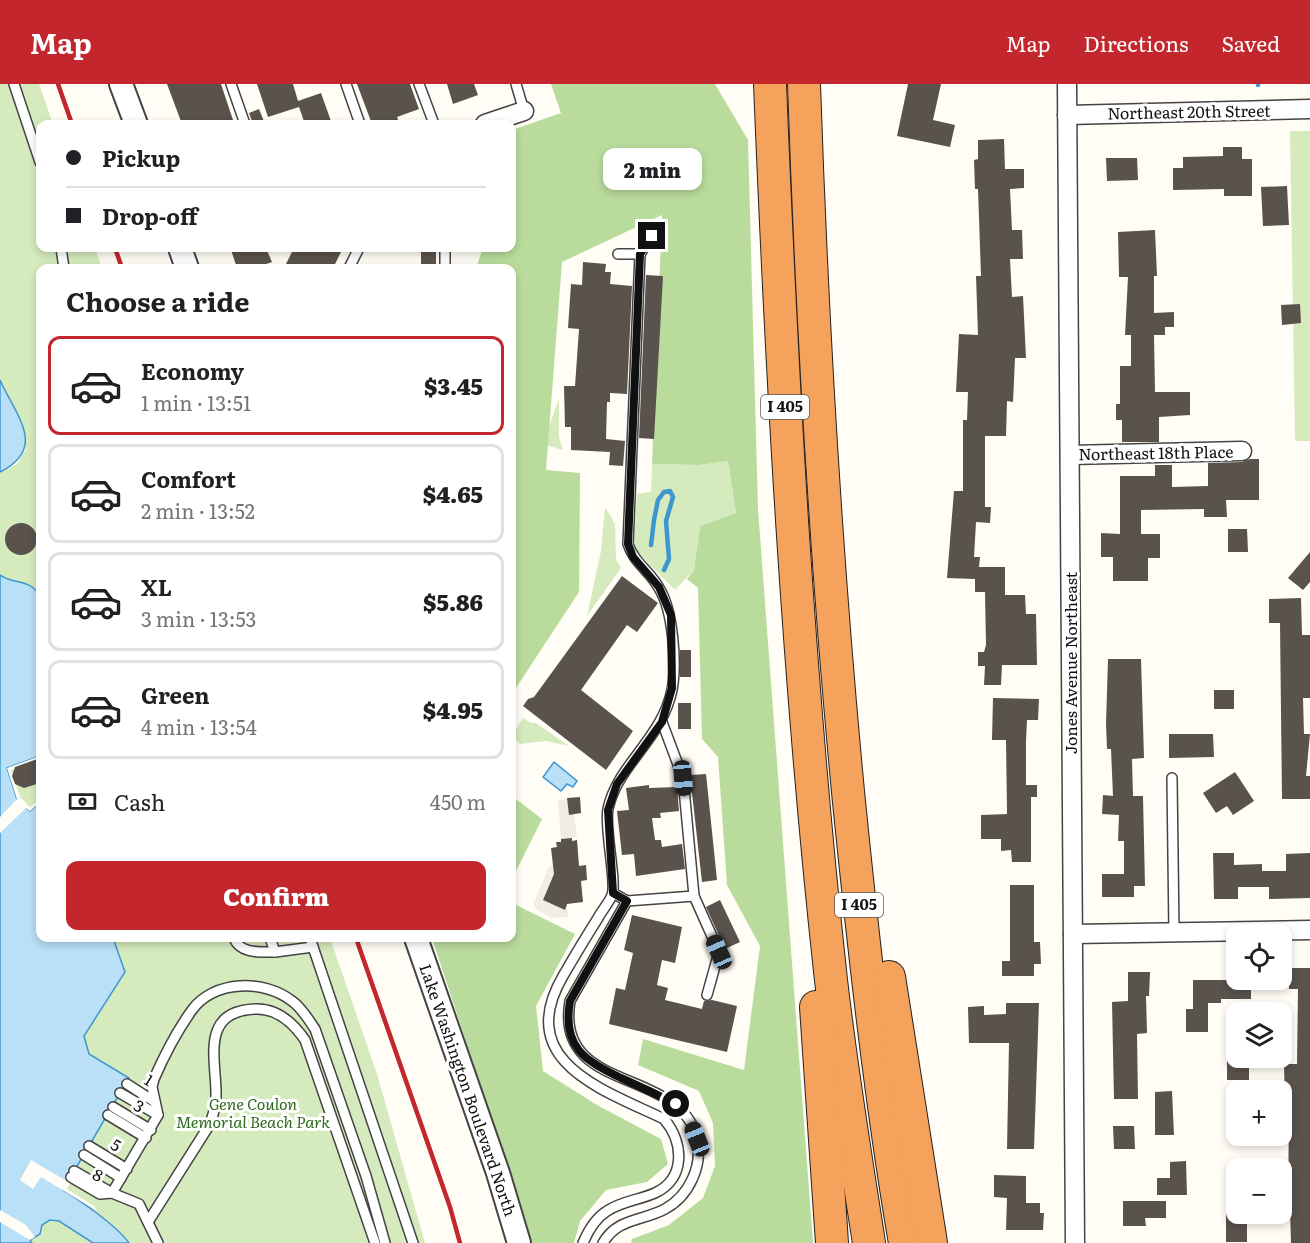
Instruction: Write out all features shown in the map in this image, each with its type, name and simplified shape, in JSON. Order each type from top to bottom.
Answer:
[{"type":"highway","name":"I 405","points":[[770,84],[780,316],[807,730],[830,974],[869,1243]]},
{"type":"highway","name":"I 405","points":[[804,84],[816,376],[830,566],[860,908],[879,1073],[905,1243]]},
{"type":"highway","points":[[830,566],[907,1099],[931,1243]]},
{"type":"highway","points":[[807,730],[812,943],[832,1243]]},
{"type":"street","points":[[121,84],[134,120]]},
{"type":"street","name":"Jones Avenue Northeast","points":[[1067,84],[1074,1243]]},
{"type":"street","name":"Northeast 20th Street","points":[[1067,115],[1310,109]]},
{"type":"street","points":[[497,120],[524,111]]},
{"type":"street","name":"Northeast 18th Place","points":[[1070,455],[1242,451]]},
{"type":"street","points":[[1073,934],[1310,930]]},
{"type":"street","name":"Lake Washington Boulevard North","points":[[417,942],[498,1173],[519,1243]]},
{"type":"lane","points":[[14,84],[36,150]]},
{"type":"lane","points":[[231,84],[243,120]]},
{"type":"lane","points":[[345,84],[358,120]]},
{"type":"lane","points":[[419,84],[432,120]]},
{"type":"lane","points":[[516,84],[524,111]]},
{"type":"lane","points":[[583,1243],[592,1225],[606,1211],[656,1192],[668,1184],[676,1172],[680,1158],[679,1143],[673,1130],[664,1119],[581,1079],[564,1064],[552,1042],[548,1019],[552,995],[613,893],[608,810],[617,784],[662,722],[672,688],[671,615],[659,587],[633,557],[628,544],[640,254],[652,236]]},
{"type":"lane","points":[[618,254],[640,254]]},
{"type":"lane","points":[[662,722],[683,778],[694,896],[719,952],[707,995]]},
{"type":"lane","points":[[1172,778],[1174,933]]},
{"type":"lane","points":[[613,893],[627,901],[694,896]]},
{"type":"lane","points":[[603,1243],[617,1227],[665,1209],[681,1197],[693,1180],[699,1160],[697,1139],[690,1120],[676,1104],[592,1063],[579,1052],[570,1036],[567,1019],[570,1001],[627,901]]},
{"type":"lane","points":[[236,942],[243,948],[275,952],[311,942],[413,1243]]},
{"type":"lane","points":[[271,942],[275,952]]},
{"type":"lane","points":[[112,1193],[158,1116],[152,1087],[159,1067],[192,1010],[202,1000],[234,986],[257,986],[281,994],[297,1005],[315,1029],[366,1176],[385,1243]]},
{"type":"lane","points":[[148,1222],[210,1124],[215,1110],[216,1095],[212,1059],[213,1042],[217,1030],[229,1017],[260,1009],[294,1024],[305,1040],[375,1243]]},
{"type":"lane","name":"1","points":[[127,1084],[155,1102]]},
{"type":"lane","points":[[120,1093],[158,1116]]},
{"type":"lane","name":"3","points":[[110,1111],[148,1134]]},
{"type":"lane","name":"5","points":[[89,1146],[127,1169]]},
{"type":"lane","points":[[84,1155],[122,1178]]},
{"type":"lane","points":[[72,1174],[139,1204],[158,1243]]},
{"type":"green space","points":[[0,84],[39,84],[52,120],[36,120],[36,252],[96,252],[101,264],[36,264],[36,591],[27,584],[0,575],[0,472],[17,464],[26,449],[20,419],[0,380]]},
{"type":"green space","points":[[551,84],[715,84],[748,140],[758,509],[813,1243],[631,1243],[632,1239],[669,1225],[703,1198],[715,1166],[713,1123],[699,1091],[638,1065],[643,1039],[744,1070],[760,946],[727,885],[718,757],[702,739],[698,588],[687,579],[694,570],[700,526],[736,513],[728,461],[699,465],[652,464],[662,215],[562,262],[546,470],[580,473],[579,592],[516,688],[516,264],[477,264],[482,252],[516,252],[516,129],[561,113]]},
{"type":"green space","points":[[1290,131],[1310,131],[1310,441],[1295,441]]},
{"type":"green space","points":[[559,399],[559,437],[563,450],[546,445],[548,429]]},
{"type":"green space","points":[[728,461],[736,513],[700,526],[694,570],[675,590],[637,552],[634,541],[637,494],[651,492],[652,464],[699,465]]},
{"type":"green space","points":[[605,507],[615,524],[616,559],[621,568],[587,616],[601,551]]},
{"type":"green space","points":[[523,718],[536,723],[569,746],[546,741],[520,744],[516,740],[516,729]]},
{"type":"green space","points":[[36,757],[36,806],[30,811],[17,799],[7,768]]},
{"type":"green space","points":[[516,799],[542,819],[516,871]]},
{"type":"green space","points":[[516,905],[575,934],[536,1006],[543,1071],[597,1105],[661,1139],[668,1164],[647,1182],[606,1190],[580,1221],[574,1243],[532,1243],[433,942],[516,942]]},
{"type":"green space","name":"Gene Coulon Memorial Beach Park","points":[[114,942],[331,942],[377,1074],[425,1243],[129,1243],[108,1222],[63,1190],[129,1078],[89,1054],[84,1036],[125,972]]},
{"type":"green space","points":[[50,1220],[59,1221],[93,1243],[32,1243],[30,1240],[40,1234],[42,1225]]},
{"type":"shaded area","points":[[567,799],[574,814],[577,837],[561,839],[558,800]]},
{"type":"shaded area","points":[[553,865],[555,881],[551,880],[543,900],[564,910],[567,904],[568,917],[551,918],[537,910],[533,904],[549,867]]},
{"type":"water","points":[[0,380],[20,419],[25,442],[22,453],[14,463],[0,472]]},
{"type":"water","points":[[0,575],[27,584],[36,591],[36,757],[7,768],[17,799],[30,811],[36,806],[36,942],[114,942],[125,972],[84,1036],[89,1054],[129,1078],[63,1190],[108,1222],[129,1243],[93,1243],[59,1221],[50,1220],[42,1225],[40,1234],[30,1240],[32,1243],[0,1243]]},
{"type":"water","points":[[554,762],[577,781],[573,787],[567,784],[561,791],[543,777]]},
{"type":"pier","points":[[36,757],[36,761],[11,770],[20,797],[30,807],[36,802],[36,806],[30,811],[26,808],[0,833],[0,817],[17,799],[7,768]]},
{"type":"pier","points":[[31,1160],[70,1183],[67,1189],[94,1206],[97,1211],[41,1177],[33,1189],[20,1180]]},
{"type":"pier","points":[[0,1210],[26,1225],[35,1237],[30,1240],[0,1222]]},
{"type":"building","points":[[167,84],[221,84],[233,120],[180,120]]},
{"type":"building","points":[[257,84],[293,84],[298,101],[321,93],[331,120],[304,120],[299,107],[268,117]]},
{"type":"building","points":[[357,84],[410,84],[419,109],[397,117],[398,120],[370,120]]},
{"type":"building","points":[[447,84],[474,84],[478,95],[453,104]]},
{"type":"building","points":[[908,84],[941,84],[933,120],[955,125],[950,147],[897,136]]},
{"type":"building","points":[[259,109],[263,120],[252,120],[249,113]]},
{"type":"building","points":[[1004,139],[1005,169],[1024,169],[1024,188],[1010,189],[1012,230],[1022,230],[1023,259],[1010,259],[1012,297],[1023,296],[1026,358],[1015,358],[1013,402],[1007,401],[1006,436],[985,436],[985,507],[991,507],[990,523],[976,522],[974,557],[980,557],[979,567],[1005,567],[1005,595],[1025,595],[1026,614],[1036,614],[1037,665],[1002,665],[1001,685],[984,685],[985,666],[978,666],[978,652],[984,652],[986,645],[985,592],[975,592],[975,579],[947,578],[954,491],[963,491],[963,420],[967,420],[968,392],[956,392],[959,334],[978,335],[976,276],[981,276],[978,189],[975,189],[974,160],[978,159],[978,140]]},
{"type":"building","points":[[1223,147],[1242,147],[1242,159],[1252,159],[1252,196],[1224,196],[1224,189],[1173,190],[1173,168],[1183,168],[1183,157],[1223,156]]},
{"type":"building","points":[[1106,158],[1137,158],[1138,180],[1107,181]]},
{"type":"building","points":[[1287,186],[1289,225],[1263,226],[1261,187]]},
{"type":"building","points":[[1155,230],[1157,276],[1154,276],[1154,313],[1174,312],[1174,327],[1165,327],[1165,335],[1154,335],[1155,392],[1190,392],[1190,415],[1159,417],[1159,442],[1122,442],[1122,420],[1116,420],[1116,404],[1120,404],[1120,366],[1131,366],[1131,335],[1125,335],[1128,277],[1119,277],[1118,232]]},
{"type":"building","points":[[232,252],[268,252],[272,262],[266,264],[236,264]]},
{"type":"building","points":[[292,252],[341,252],[335,264],[286,264]]},
{"type":"building","points":[[421,252],[436,252],[436,264],[421,264]]},
{"type":"building","points":[[583,262],[606,264],[605,272],[611,272],[610,284],[632,286],[627,394],[610,393],[610,402],[607,402],[606,439],[625,441],[623,466],[609,465],[610,452],[571,450],[571,427],[565,427],[564,386],[575,386],[579,329],[568,328],[571,284],[582,285]]},
{"type":"building","points":[[646,275],[663,276],[654,439],[639,438]]},
{"type":"building","points":[[1300,304],[1301,323],[1282,325],[1281,305]]},
{"type":"building","points":[[1259,459],[1259,500],[1226,500],[1227,517],[1204,517],[1204,509],[1141,510],[1141,534],[1160,534],[1160,558],[1148,558],[1148,581],[1113,581],[1113,557],[1101,557],[1101,533],[1120,534],[1120,476],[1155,476],[1155,465],[1172,465],[1172,487],[1208,486],[1208,463],[1242,462]]},
{"type":"building","points":[[21,523],[32,528],[36,533],[36,545],[32,550],[21,555],[10,550],[5,539],[10,528]]},
{"type":"building","points":[[1228,529],[1247,529],[1248,552],[1228,552]]},
{"type":"building","points":[[1310,552],[1310,582],[1303,590],[1288,578]]},
{"type":"building","points":[[622,576],[658,603],[637,632],[627,625],[581,690],[633,731],[606,770],[523,706],[528,699],[534,697]]},
{"type":"building","points":[[1301,598],[1302,635],[1310,635],[1310,698],[1303,698],[1304,734],[1310,734],[1306,776],[1310,776],[1310,799],[1282,799],[1280,623],[1269,623],[1269,599]]},
{"type":"building","points":[[680,650],[691,650],[691,677],[680,677]]},
{"type":"building","points":[[1108,659],[1141,659],[1144,758],[1132,759],[1133,796],[1143,796],[1145,886],[1134,886],[1134,897],[1102,897],[1102,874],[1124,874],[1124,841],[1118,841],[1119,815],[1102,814],[1103,795],[1113,796],[1111,749],[1107,749],[1106,724]]},
{"type":"building","points":[[1214,690],[1234,690],[1234,709],[1214,709]]},
{"type":"building","points":[[993,698],[1039,699],[1038,720],[1027,720],[1026,785],[1037,785],[1037,797],[1031,797],[1031,862],[1012,862],[1011,850],[1001,851],[1001,839],[981,839],[981,815],[1007,814],[1006,740],[992,740]]},
{"type":"building","points":[[678,703],[691,703],[691,729],[678,729]]},
{"type":"building","points":[[1169,734],[1213,734],[1214,757],[1169,758]]},
{"type":"building","points":[[36,759],[36,784],[24,788],[15,784],[12,776],[15,767]]},
{"type":"building","points":[[1235,772],[1254,801],[1233,815],[1227,806],[1216,813],[1203,793]]},
{"type":"building","points":[[706,774],[717,880],[702,882],[690,775]]},
{"type":"building","points":[[649,785],[649,788],[677,787],[679,811],[660,813],[661,818],[652,818],[655,840],[661,840],[662,847],[682,844],[685,869],[636,876],[634,854],[622,855],[617,811],[629,810],[626,788]]},
{"type":"building","points":[[580,797],[581,813],[569,815],[567,798]]},
{"type":"building","points":[[572,838],[572,841],[577,840],[579,866],[586,865],[587,880],[581,881],[583,902],[567,904],[565,910],[543,900],[554,874],[551,848],[557,847],[556,842],[561,842],[561,839]]},
{"type":"building","points":[[1213,853],[1234,853],[1234,865],[1262,864],[1262,871],[1286,871],[1286,854],[1310,853],[1310,898],[1269,899],[1269,887],[1238,887],[1238,899],[1214,899]]},
{"type":"building","points":[[1010,885],[1034,885],[1034,942],[1040,942],[1041,964],[1034,964],[1034,976],[1002,976],[1002,961],[1010,961]]},
{"type":"building","points":[[720,900],[740,942],[725,949],[706,907]]},
{"type":"building","points":[[632,915],[682,927],[675,963],[662,960],[657,985],[668,988],[665,1000],[702,1009],[704,1001],[712,1000],[737,1006],[727,1052],[609,1024],[616,988],[625,990],[633,953],[624,950]]},
{"type":"building","points":[[1292,968],[1310,968],[1310,1243],[1291,1243],[1292,1158],[1288,1158],[1289,1146],[1292,1146],[1292,1080],[1284,1080],[1284,1068],[1292,1068],[1292,1064],[1297,1064],[1298,989],[1292,989]]},
{"type":"building","points":[[1128,972],[1150,972],[1149,996],[1146,996],[1147,1033],[1137,1034],[1138,1099],[1114,1099],[1112,1002],[1128,1001]]},
{"type":"building","points":[[1193,980],[1226,980],[1226,990],[1251,990],[1251,999],[1221,999],[1221,1003],[1208,1003],[1208,1032],[1186,1032],[1186,1009],[1193,1009]]},
{"type":"building","points":[[1006,1003],[1039,1003],[1034,1149],[1007,1149],[1009,1043],[969,1043],[968,1007],[984,1006],[984,1015],[1006,1014]]},
{"type":"building","points":[[1227,1068],[1249,1068],[1249,1080],[1227,1080]]},
{"type":"building","points":[[1172,1091],[1174,1135],[1155,1135],[1155,1092]]},
{"type":"building","points":[[1113,1126],[1134,1126],[1135,1149],[1114,1149]]},
{"type":"building","points":[[1186,1161],[1187,1195],[1157,1195],[1157,1178],[1170,1178],[1170,1162]]},
{"type":"building","points":[[994,1175],[1026,1176],[1026,1203],[1040,1203],[1040,1213],[1044,1213],[1043,1230],[1006,1230],[1007,1198],[994,1197]]},
{"type":"building","points":[[1123,1201],[1166,1201],[1166,1218],[1145,1218],[1146,1226],[1123,1226]]},
{"type":"building","points":[[1226,1224],[1247,1224],[1247,1242],[1226,1242]]},
{"type":"waterway","points":[[651,545],[658,500],[664,492],[670,491],[673,497],[666,521],[669,559],[664,570]]},
{"type":"railway","points":[[58,84],[71,120]]},
{"type":"railway","points":[[116,252],[121,264]]},
{"type":"railway","points":[[357,942],[450,1207],[460,1243]]},
{"type":"route","points":[[652,236],[640,254],[628,544],[633,557],[659,587],[671,615],[672,688],[662,722],[617,784],[608,810],[613,893],[627,901],[570,1001],[567,1019],[570,1036],[579,1052],[592,1063],[676,1104]]}]
